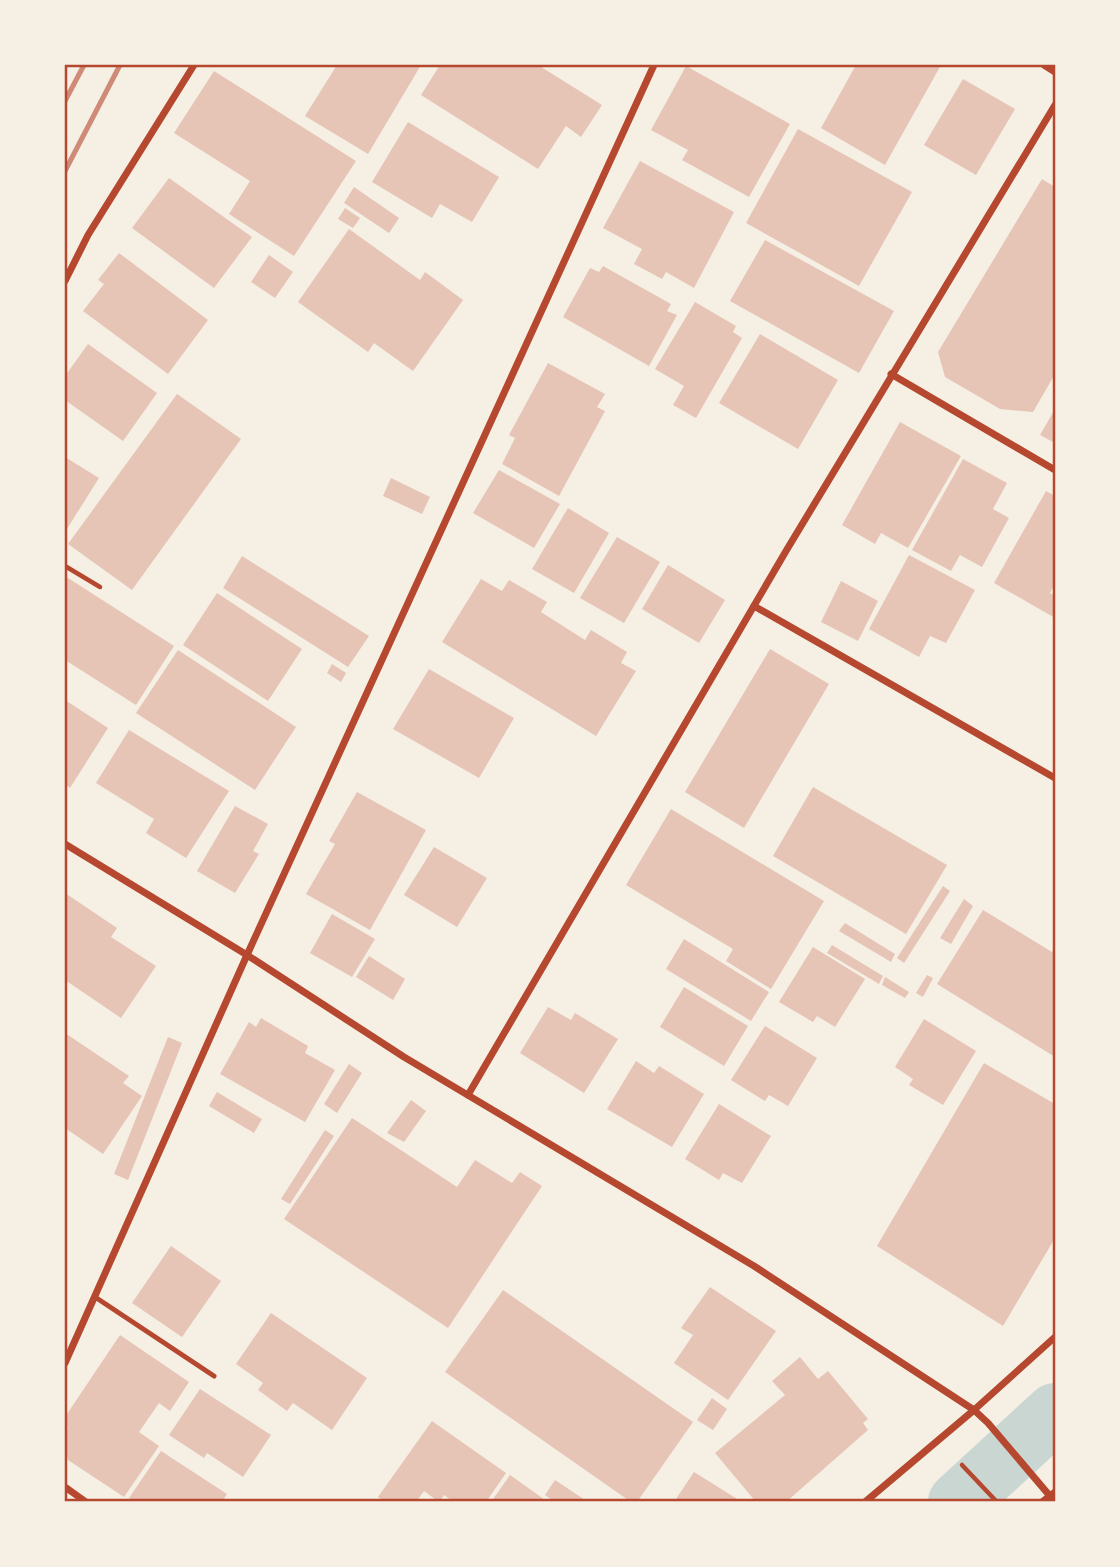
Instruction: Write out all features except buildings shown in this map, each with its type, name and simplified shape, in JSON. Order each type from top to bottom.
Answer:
[{"type":"street","points":[[65,281],[88,235],[194,65]]},
{"type":"street","points":[[65,1363],[247,956],[654,65]]},
{"type":"street","points":[[1044,65],[1055,72]]},
{"type":"street","points":[[468,1095],[891,374],[1055,106]]},
{"type":"street","points":[[891,374],[1055,470]]},
{"type":"street","points":[[754,606],[1055,778]]},
{"type":"street","points":[[65,844],[404,1057],[754,1265],[974,1410],[1024,1467],[1054,1496],[1042,1502]]},
{"type":"street","points":[[865,1502],[1055,1338]]},
{"type":"street","points":[[65,1487],[86,1502]]},
{"type":"lane","points":[[95,1297],[214,1376]]},
{"type":"path","points":[[65,566],[100,587]]},
{"type":"path","points":[[967,1470],[995,1500]]},
{"type":"waterway","points":[[958,1502],[1055,1413]]},
{"type":"railway","points":[[65,101],[84,65]]},
{"type":"railway","points":[[65,171],[120,65]]}]
